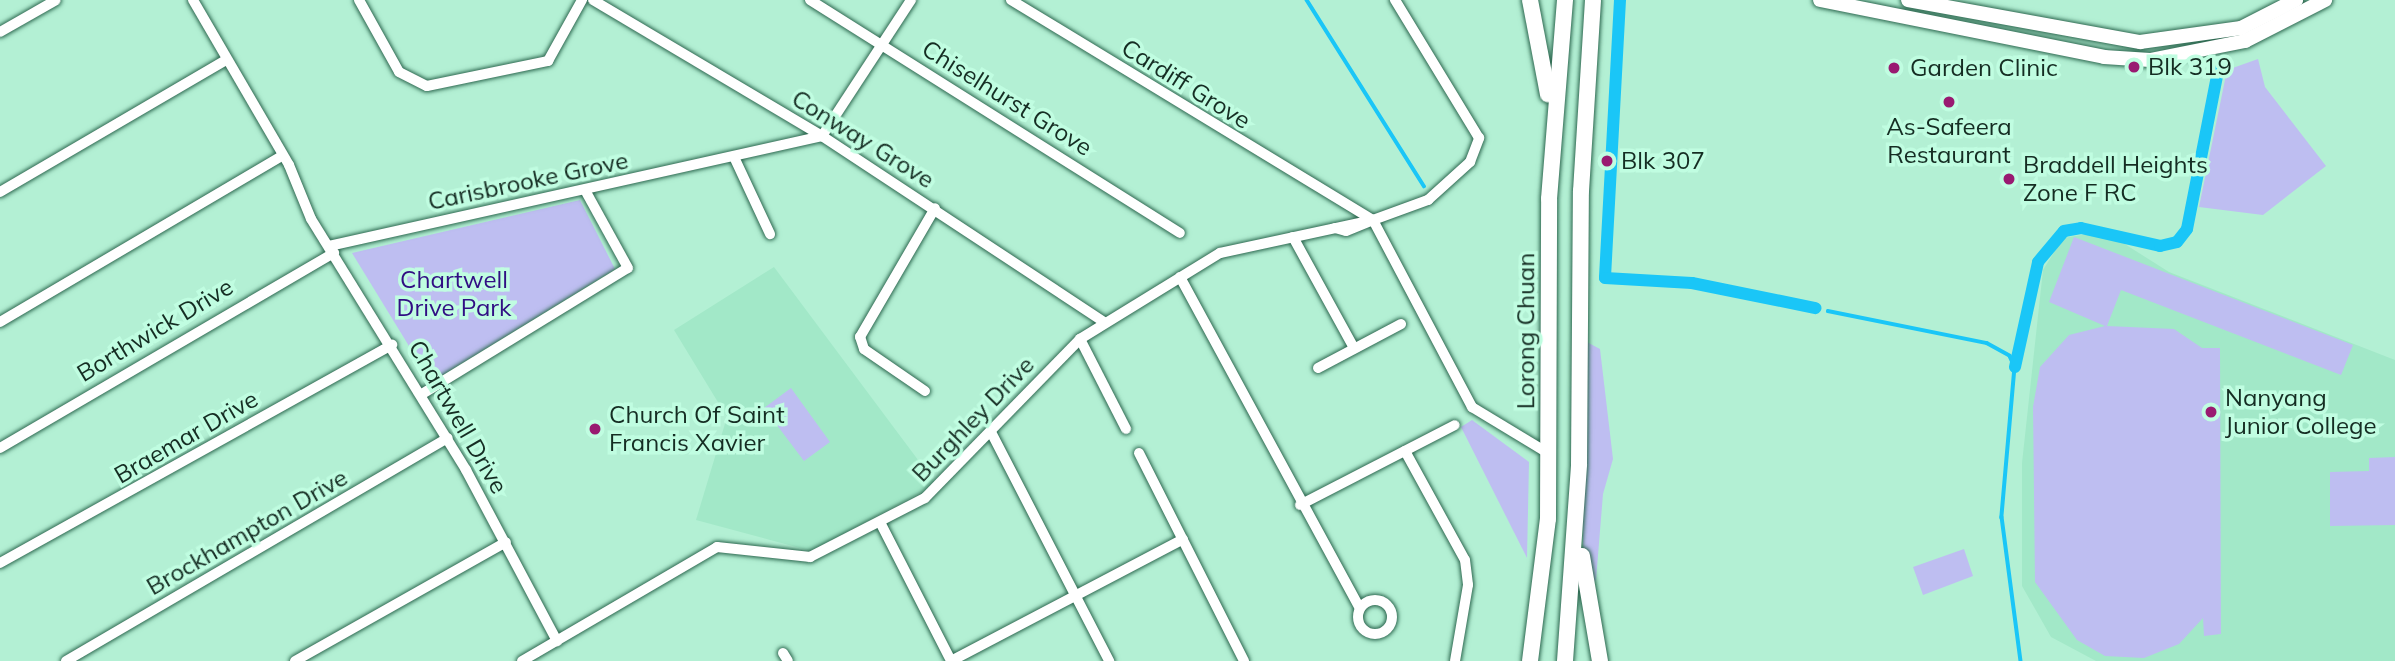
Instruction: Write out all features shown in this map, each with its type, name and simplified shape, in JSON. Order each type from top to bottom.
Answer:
[{"type":"main road","points":[[1530,0],[1552,124]]},
{"type":"main road","name":"Lorong Chuan","points":[[1530,661],[1548,519],[1552,124],[1565,0]]},
{"type":"main road","points":[[1565,661],[1576,526],[1581,191],[1593,0]]},
{"type":"main road","points":[[1591,21],[1601,0]]},
{"type":"main road","points":[[1819,0],[2104,57],[2150,60],[2245,41],[2325,0]]},
{"type":"main road","points":[[1908,0],[2140,42],[2241,28],[2297,0]]},
{"type":"main road","points":[[1576,526],[1600,661]]},
{"type":"street","points":[[0,32],[56,0]]},
{"type":"street","name":"Chartwell Drive","points":[[192,0],[282,156],[331,250],[422,394],[506,541],[557,641]]},
{"type":"street","points":[[359,0],[399,72],[427,86],[548,61],[582,0]]},
{"type":"street","name":"Conway Grove","points":[[593,0],[822,136],[1104,322]]},
{"type":"street","name":"Chiselhurst Grove","points":[[810,0],[1180,233]]},
{"type":"street","points":[[822,136],[911,0]]},
{"type":"street","name":"Cardiff Grove","points":[[1011,0],[1340,203],[1373,220]]},
{"type":"street","name":"Burghley Drive","points":[[522,661],[717,547],[804,558],[881,524],[941,487],[1080,339],[1180,277],[1238,246],[1373,220],[1428,200],[1470,162],[1480,142],[1395,0]]},
{"type":"street","points":[[0,192],[226,60]]},
{"type":"street","name":"Carisbrooke Grove","points":[[331,250],[736,159],[822,136]]},
{"type":"street","points":[[0,322],[282,156]]},
{"type":"street","points":[[736,159],[770,233]]},
{"type":"street","points":[[422,394],[628,268],[585,191]]},
{"type":"street","points":[[1335,229],[1340,203]]},
{"type":"street","points":[[925,391],[864,349],[860,337],[934,208]]},
{"type":"street","points":[[1373,220],[1472,407],[1548,453]]},
{"type":"street","points":[[1293,237],[1354,348]]},
{"type":"street","name":"Borthwick Drive","points":[[0,448],[331,250]]},
{"type":"street","points":[[1180,277],[1300,505],[1360,608]]},
{"type":"street","points":[[1318,368],[1401,324]]},
{"type":"street","points":[[1080,339],[1126,429]]},
{"type":"street","name":"Braemar Drive","points":[[0,563],[392,345]]},
{"type":"street","points":[[1300,505],[1455,425]]},
{"type":"street","points":[[991,432],[1109,661]]},
{"type":"street","name":"Brockhampton Drive","points":[[66,661],[447,438]]},
{"type":"street","points":[[1405,451],[1465,561],[1468,584],[1455,661]]},
{"type":"street","points":[[1139,453],[1244,661]]},
{"type":"street","points":[[881,524],[951,661],[1074,594],[1183,540]]},
{"type":"street","points":[[295,661],[506,541]]},
{"type":"shaded area","name":"Nanyang Junior College","points":[[2088,234],[2120,241],[2169,272],[2395,360],[2395,661],[2096,661],[2051,637],[2022,586],[2022,463],[2043,270],[2063,238]]},
{"type":"shaded area","points":[[774,267],[936,484],[811,551],[696,520],[727,417],[674,330]]},
{"type":"green space","points":[[2258,59],[2265,87],[2326,166],[2263,215],[2199,207],[2227,70]]},
{"type":"green space","name":"Chartwell Drive Park","points":[[580,200],[615,269],[431,382],[352,253]]},
{"type":"green space","points":[[2074,237],[2353,345],[2341,375],[2121,290],[2107,326],[2174,329],[2202,348],[2220,348],[2221,634],[2204,636],[2203,618],[2179,644],[2144,658],[2105,656],[2077,640],[2035,582],[2033,407],[2040,367],[2069,335],[2105,326],[2049,302]]},
{"type":"green space","points":[[1583,340],[1600,349],[1613,459],[1603,494],[1596,580],[1583,590]]},
{"type":"green space","points":[[791,388],[830,442],[804,461],[764,408]]},
{"type":"green space","points":[[1472,420],[1529,462],[1527,558],[1461,427]]},
{"type":"green space","points":[[2395,457],[2395,525],[2330,526],[2330,472],[2369,471],[2369,458]]},
{"type":"green space","points":[[1964,549],[1973,576],[1923,595],[1913,567]]},
{"type":"waterway","points":[[1307,0],[1424,186]]},
{"type":"waterway","points":[[1620,0],[1605,278],[1692,283],[1815,308]]},
{"type":"waterway","points":[[2015,367],[2038,262],[2064,231],[2081,228],[2160,246],[2177,242],[2187,229],[2218,71]]},
{"type":"waterway","points":[[1828,311],[1987,343],[2010,356],[2015,367],[2002,517],[2021,661]]},
{"type":"place","name":"Blk 319","points":[[2134,67]]},
{"type":"place","name":"Garden Clinic","points":[[1894,68]]},
{"type":"place","name":"As-Safeera Restaurant","points":[[1949,102]]},
{"type":"place","name":"Blk 307","points":[[1607,161]]},
{"type":"place","name":"Braddell Heights Zone F RC","points":[[2009,179]]},
{"type":"place","name":"Nanyang Junior College","points":[[2211,412]]},
{"type":"place","name":"Church Of Saint Francis Xavier","points":[[595,429]]}]
